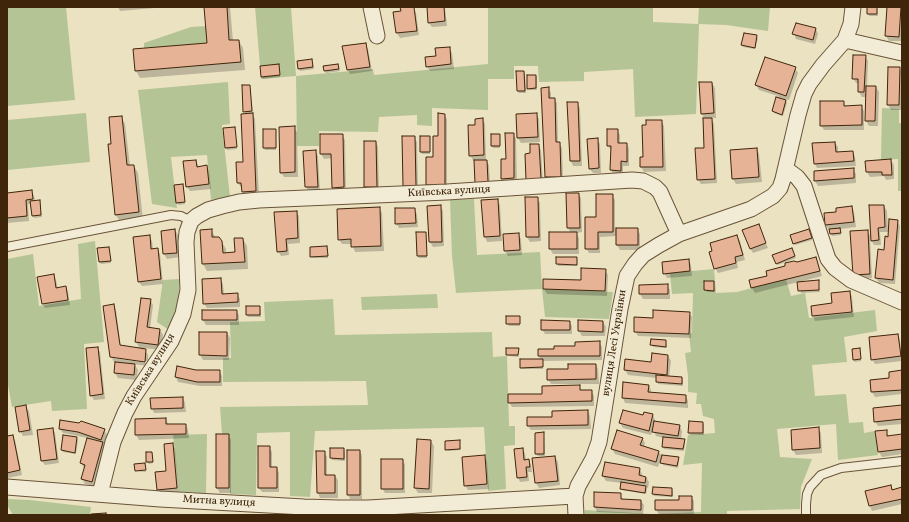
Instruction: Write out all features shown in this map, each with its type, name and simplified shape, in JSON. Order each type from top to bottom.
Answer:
[{"type":"street","points":[[371,7],[377,36]]},
{"type":"street","name":"вулиця Лесі Українки","points":[[575,496],[578,486],[593,459],[599,442],[620,309],[627,276],[634,264],[643,255],[659,245],[679,234],[738,214],[764,203],[780,188],[804,94],[809,84],[823,65],[845,40],[851,24],[853,7]]},
{"type":"street","points":[[845,40],[902,53]]},
{"type":"street","points":[[786,169],[804,186],[828,259],[835,268],[851,280],[902,302]]},
{"type":"street","name":"Київська вулиця","points":[[100,494],[113,442],[125,413],[134,396],[171,341],[183,314],[187,302],[188,290],[186,237],[192,221],[208,210],[239,202],[447,192],[643,180],[655,187],[660,192],[679,234]]},
{"type":"street","name":"Митна вулиця","points":[[7,487],[216,502],[338,508],[368,508],[575,496]]},
{"type":"street","points":[[575,496],[576,515]]},
{"type":"lane","points":[[7,247],[170,215],[181,216],[192,221]]},
{"type":"lane","points":[[806,515],[807,494],[810,487],[821,475],[841,468],[902,461]]},
{"type":"green space","points":[[7,7],[66,7],[75,100],[7,106]]},
{"type":"green space","points":[[255,7],[291,7],[296,76],[261,79],[261,77],[280,75],[279,65],[260,66]]},
{"type":"green space","points":[[488,7],[653,7],[653,22],[698,24],[699,7],[770,7],[768,31],[726,25],[699,24],[696,114],[635,117],[633,69],[584,72],[584,81],[539,82],[538,66],[514,66],[514,79],[488,79],[488,110],[432,108],[432,126],[417,125],[417,115],[379,117],[378,132],[319,131],[319,146],[297,146],[296,76],[373,69],[374,75],[488,64]]},
{"type":"green space","points":[[206,26],[207,43],[144,48],[144,43],[191,27]]},
{"type":"green space","points":[[228,82],[230,124],[222,125],[230,197],[211,200],[207,155],[171,157],[177,208],[152,204],[138,90]]},
{"type":"green space","points":[[882,108],[899,109],[899,123],[902,123],[902,191],[898,191],[898,159],[881,160]]},
{"type":"green space","points":[[86,113],[90,162],[7,170],[7,120]]},
{"type":"green space","points":[[474,199],[477,255],[540,252],[542,289],[456,293],[452,256],[450,200]]},
{"type":"green space","points":[[95,241],[104,342],[84,344],[87,409],[52,411],[51,401],[12,407],[7,385],[7,259],[33,254],[39,306],[81,299],[78,244]]},
{"type":"green space","points":[[714,269],[716,293],[737,292],[786,279],[791,296],[805,293],[809,318],[875,310],[877,331],[844,337],[847,362],[812,365],[815,396],[846,394],[849,423],[863,422],[864,433],[875,431],[878,455],[838,460],[836,424],[777,429],[780,457],[812,459],[801,487],[800,509],[727,511],[727,515],[585,515],[585,510],[652,514],[701,512],[702,463],[683,465],[688,435],[715,433],[714,419],[703,416],[701,404],[696,404],[697,393],[688,392],[688,376],[685,353],[691,352],[689,334],[692,333],[693,293],[672,294],[670,273]]},
{"type":"green space","points":[[180,279],[178,303],[169,330],[157,322],[163,280]]},
{"type":"green space","points":[[542,289],[613,292],[609,319],[545,317]]},
{"type":"green space","points":[[437,294],[438,308],[362,310],[361,297]]},
{"type":"green space","points":[[333,299],[335,335],[492,332],[493,357],[507,356],[509,426],[515,426],[515,445],[504,446],[506,489],[488,491],[484,427],[315,431],[310,497],[290,496],[290,432],[257,433],[256,495],[230,494],[229,434],[222,434],[220,407],[368,405],[366,381],[223,382],[223,358],[231,358],[230,322],[265,321],[264,302]]},
{"type":"green space","points":[[207,434],[206,493],[179,492],[173,435]]},
{"type":"green space","points":[[7,499],[91,507],[90,515],[13,515],[7,505]]},
{"type":"building","points":[[204,7],[227,7],[229,40],[239,40],[241,62],[135,71],[133,49],[207,43]]},
{"type":"building","points":[[400,7],[414,7],[417,31],[396,33],[393,12],[401,11]]},
{"type":"building","points":[[427,7],[444,7],[445,21],[428,23]]},
{"type":"building","points":[[867,7],[877,7],[877,14],[867,14]]},
{"type":"building","points":[[887,7],[901,7],[899,37],[885,36]]},
{"type":"building","points":[[796,23],[816,28],[813,40],[792,34]]},
{"type":"building","points":[[744,33],[757,35],[755,48],[741,45]]},
{"type":"building","points":[[366,43],[370,67],[347,70],[342,46]]},
{"type":"building","points":[[450,47],[451,64],[426,67],[425,57],[436,56],[435,48]]},
{"type":"building","points":[[853,55],[866,55],[864,92],[858,92],[858,79],[852,79]]},
{"type":"building","points":[[765,57],[796,67],[786,96],[755,85]]},
{"type":"building","points":[[312,59],[313,67],[298,69],[297,61]]},
{"type":"building","points":[[279,64],[280,75],[261,77],[260,66]]},
{"type":"building","points":[[338,64],[339,69],[324,71],[323,66]]},
{"type":"building","points":[[888,67],[900,67],[899,105],[887,105]]},
{"type":"building","points":[[516,71],[524,71],[525,91],[517,91]]},
{"type":"building","points":[[527,75],[536,75],[536,88],[527,89]]},
{"type":"building","points":[[699,82],[712,82],[714,113],[701,114]]},
{"type":"building","points":[[242,85],[250,85],[252,111],[243,112]]},
{"type":"building","points":[[866,86],[876,86],[875,121],[865,121]]},
{"type":"building","points":[[549,87],[549,98],[555,98],[556,142],[560,142],[561,177],[545,177],[541,88]]},
{"type":"building","points":[[776,97],[786,100],[782,115],[772,111]]},
{"type":"building","points":[[820,101],[844,101],[844,106],[862,105],[862,125],[820,126]]},
{"type":"building","points":[[567,102],[578,102],[580,161],[570,161]]},
{"type":"building","points":[[253,113],[256,191],[242,192],[241,183],[237,183],[236,162],[243,162],[241,114]]},
{"type":"building","points":[[438,113],[445,114],[445,185],[426,185],[426,157],[433,157],[433,136],[438,136]]},
{"type":"building","points":[[537,113],[538,137],[517,138],[516,114]]},
{"type":"building","points":[[122,116],[127,165],[134,165],[139,212],[115,215],[108,144],[111,144],[109,117]]},
{"type":"building","points":[[483,118],[484,155],[469,156],[468,125],[475,125],[475,119]]},
{"type":"building","points":[[703,118],[712,118],[715,179],[697,180],[695,148],[704,148]]},
{"type":"building","points":[[646,120],[662,120],[663,167],[640,167],[640,157],[643,157],[642,125],[646,125]]},
{"type":"building","points":[[295,126],[295,172],[280,173],[279,127]]},
{"type":"building","points":[[235,127],[237,147],[225,148],[223,128]]},
{"type":"building","points":[[263,129],[276,129],[276,148],[263,148]]},
{"type":"building","points":[[607,129],[618,129],[618,143],[627,143],[627,162],[621,161],[621,171],[610,170],[611,146],[607,146]]},
{"type":"building","points":[[505,133],[514,133],[514,178],[501,179],[501,159],[506,159]]},
{"type":"building","points":[[320,134],[343,134],[344,187],[332,188],[331,154],[320,154]]},
{"type":"building","points":[[491,134],[500,134],[500,146],[491,146]]},
{"type":"building","points":[[402,136],[415,136],[416,186],[403,186]]},
{"type":"building","points":[[420,136],[430,136],[430,152],[420,152]]},
{"type":"building","points":[[598,138],[599,168],[589,169],[587,139]]},
{"type":"building","points":[[364,141],[376,141],[377,187],[364,187]]},
{"type":"building","points":[[835,142],[836,152],[853,151],[854,161],[814,164],[812,143]]},
{"type":"building","points":[[530,144],[539,144],[541,179],[526,180],[525,154],[530,153]]},
{"type":"building","points":[[757,148],[759,177],[732,179],[730,150]]},
{"type":"building","points":[[316,150],[318,187],[305,187],[303,151]]},
{"type":"building","points":[[891,159],[892,175],[882,175],[882,172],[866,172],[865,161]]},
{"type":"building","points":[[196,160],[197,167],[207,165],[209,184],[186,187],[183,161]]},
{"type":"building","points":[[474,160],[487,160],[488,182],[475,183]]},
{"type":"building","points":[[854,168],[854,178],[814,181],[814,171]]},
{"type":"building","points":[[183,184],[185,202],[176,203],[174,185]]},
{"type":"building","points":[[32,190],[33,199],[26,200],[27,216],[7,218],[7,193]]},
{"type":"building","points":[[566,193],[579,193],[580,228],[567,228]]},
{"type":"building","points":[[596,194],[613,194],[613,232],[598,232],[598,249],[585,249],[585,217],[596,217]]},
{"type":"building","points":[[525,197],[538,197],[539,237],[526,237]]},
{"type":"building","points":[[498,199],[500,236],[484,237],[481,200]]},
{"type":"building","points":[[40,200],[41,215],[32,216],[30,201]]},
{"type":"building","points":[[441,205],[442,242],[429,242],[427,206]]},
{"type":"building","points":[[869,205],[884,205],[885,227],[878,228],[879,240],[871,241]]},
{"type":"building","points":[[852,206],[854,222],[825,225],[824,213],[836,212],[836,208]]},
{"type":"building","points":[[380,207],[381,246],[351,247],[351,239],[338,240],[337,209]]},
{"type":"building","points":[[395,208],[415,208],[416,223],[395,224]]},
{"type":"building","points":[[297,211],[298,238],[286,239],[287,251],[277,252],[274,212]]},
{"type":"building","points":[[889,219],[898,220],[893,280],[875,278],[878,249],[884,250],[885,236],[888,237]]},
{"type":"building","points":[[759,224],[766,243],[750,249],[742,230]]},
{"type":"building","points":[[616,228],[638,228],[638,245],[616,245]]},
{"type":"building","points":[[840,228],[841,233],[830,234],[829,229]]},
{"type":"building","points":[[175,229],[177,253],[163,254],[161,231]]},
{"type":"building","points":[[212,229],[212,237],[219,237],[222,241],[223,253],[235,252],[234,238],[243,238],[245,262],[202,264],[200,230]]},
{"type":"building","points":[[809,229],[812,238],[793,244],[790,235]]},
{"type":"building","points":[[868,230],[870,274],[853,275],[850,231]]},
{"type":"building","points":[[416,232],[426,232],[427,256],[417,256]]},
{"type":"building","points":[[549,232],[577,232],[577,249],[549,249]]},
{"type":"building","points":[[519,233],[520,250],[504,251],[503,234]]},
{"type":"building","points":[[150,235],[151,249],[158,248],[161,279],[138,282],[133,237]]},
{"type":"building","points":[[737,235],[743,255],[735,257],[736,263],[714,269],[709,252],[712,251],[710,243]]},
{"type":"building","points":[[327,246],[328,256],[310,257],[310,247]]},
{"type":"building","points":[[109,247],[111,261],[99,262],[97,248]]},
{"type":"building","points":[[792,248],[795,256],[776,264],[772,255]]},
{"type":"building","points":[[556,257],[577,257],[577,265],[556,264]]},
{"type":"building","points":[[816,257],[820,271],[751,288],[749,280],[767,276],[766,271],[785,266],[785,263],[794,261],[797,262]]},
{"type":"building","points":[[689,259],[690,271],[663,274],[662,262]]},
{"type":"building","points":[[581,268],[606,269],[605,291],[543,289],[543,279],[581,280]]},
{"type":"building","points":[[54,274],[56,288],[66,286],[68,300],[42,304],[37,277]]},
{"type":"building","points":[[221,278],[222,294],[238,293],[238,302],[203,304],[202,279]]},
{"type":"building","points":[[819,280],[819,290],[798,291],[797,282]]},
{"type":"building","points":[[704,281],[714,281],[714,291],[704,290]]},
{"type":"building","points":[[668,284],[668,294],[639,294],[639,285]]},
{"type":"building","points":[[850,291],[852,312],[812,316],[811,306],[832,303],[831,293]]},
{"type":"building","points":[[141,298],[151,299],[147,327],[160,329],[158,345],[135,342]]},
{"type":"building","points":[[114,304],[120,345],[146,349],[145,362],[110,357],[103,306]]},
{"type":"building","points":[[246,306],[260,306],[260,315],[246,315]]},
{"type":"building","points":[[202,310],[237,310],[237,320],[202,320]]},
{"type":"building","points":[[653,310],[690,312],[689,334],[634,332],[634,317],[653,318]]},
{"type":"building","points":[[506,316],[520,316],[520,324],[506,324]]},
{"type":"building","points":[[541,320],[570,321],[570,330],[541,330]]},
{"type":"building","points":[[578,320],[603,321],[603,332],[578,331]]},
{"type":"building","points":[[199,332],[227,332],[227,356],[199,355]]},
{"type":"building","points":[[898,334],[901,356],[871,360],[869,337]]},
{"type":"building","points":[[651,339],[666,340],[666,347],[650,345]]},
{"type":"building","points":[[600,341],[600,356],[538,356],[538,349],[554,349],[554,346],[575,346],[575,342]]},
{"type":"building","points":[[98,347],[103,394],[90,396],[86,348]]},
{"type":"building","points":[[506,348],[519,348],[518,355],[506,355]]},
{"type":"building","points":[[860,348],[861,359],[853,360],[852,349]]},
{"type":"building","points":[[652,353],[668,355],[667,375],[624,370],[625,359],[651,362]]},
{"type":"building","points":[[520,359],[543,359],[543,367],[520,368]]},
{"type":"building","points":[[115,362],[135,364],[134,375],[114,373]]},
{"type":"building","points":[[568,364],[596,364],[596,379],[547,380],[547,369],[568,369]]},
{"type":"building","points":[[177,366],[196,370],[220,370],[220,382],[197,382],[175,377]]},
{"type":"building","points":[[902,370],[902,390],[871,392],[870,380],[889,378],[889,372]]},
{"type":"building","points":[[656,375],[682,377],[682,384],[656,382]]},
{"type":"building","points":[[623,382],[649,385],[648,392],[686,395],[686,403],[622,398]]},
{"type":"building","points":[[580,385],[580,390],[592,390],[592,401],[508,403],[508,394],[542,394],[542,386]]},
{"type":"building","points":[[183,397],[183,408],[151,409],[150,398]]},
{"type":"building","points":[[26,405],[30,430],[19,432],[15,407]]},
{"type":"building","points":[[902,405],[902,419],[874,422],[873,408]]},
{"type":"building","points":[[588,410],[588,425],[527,426],[527,417],[552,417],[552,411]]},
{"type":"building","points":[[623,410],[643,415],[644,412],[653,414],[649,431],[619,423]]},
{"type":"building","points":[[166,418],[166,424],[186,424],[186,434],[135,435],[135,419]]},
{"type":"building","points":[[60,420],[79,423],[81,421],[105,429],[101,440],[78,432],[59,429]]},
{"type":"building","points":[[654,421],[680,425],[678,436],[652,432]]},
{"type":"building","points":[[689,421],[703,422],[703,433],[688,433]]},
{"type":"building","points":[[819,427],[820,448],[792,450],[791,430]]},
{"type":"building","points":[[53,428],[57,459],[41,461],[37,430]]},
{"type":"building","points":[[617,430],[643,438],[640,445],[659,451],[656,462],[611,449]]},
{"type":"building","points":[[887,430],[887,436],[902,434],[902,449],[878,452],[875,431]]},
{"type":"building","points":[[544,432],[544,454],[535,454],[535,433]]},
{"type":"building","points":[[216,434],[229,434],[229,488],[216,488]]},
{"type":"building","points":[[13,435],[20,470],[7,473],[7,436]]},
{"type":"building","points":[[63,435],[77,437],[75,453],[61,450]]},
{"type":"building","points":[[663,437],[685,439],[683,449],[662,447]]},
{"type":"building","points":[[87,438],[103,442],[92,482],[81,479],[85,465],[80,463]]},
{"type":"building","points":[[417,439],[431,440],[429,489],[414,488]]},
{"type":"building","points":[[460,440],[460,449],[445,450],[445,441]]},
{"type":"building","points":[[173,443],[177,488],[157,490],[155,472],[166,471],[164,444]]},
{"type":"building","points":[[258,446],[270,446],[270,467],[277,467],[277,488],[258,488]]},
{"type":"building","points":[[330,448],[344,448],[344,459],[330,458]]},
{"type":"building","points":[[523,448],[524,460],[529,459],[530,467],[526,467],[527,477],[517,478],[514,449]]},
{"type":"building","points":[[347,450],[360,450],[360,495],[347,495]]},
{"type":"building","points":[[316,451],[325,451],[325,475],[335,475],[335,493],[317,493]]},
{"type":"building","points":[[146,452],[152,452],[153,462],[146,462]]},
{"type":"building","points":[[485,455],[487,484],[464,486],[462,457]]},
{"type":"building","points":[[662,455],[679,457],[677,466],[660,463]]},
{"type":"building","points":[[555,456],[558,481],[535,483],[532,458]]},
{"type":"building","points":[[381,459],[403,459],[403,489],[381,489]]},
{"type":"building","points":[[605,462],[640,468],[639,475],[646,477],[645,483],[602,476]]},
{"type":"building","points":[[145,463],[146,470],[135,471],[134,464]]},
{"type":"building","points":[[621,482],[646,486],[645,493],[620,489]]},
{"type":"building","points":[[891,485],[892,490],[902,487],[902,499],[869,506],[865,491]]},
{"type":"building","points":[[653,487],[672,488],[672,496],[652,494]]},
{"type":"building","points":[[594,492],[621,493],[621,499],[641,500],[641,510],[594,507]]},
{"type":"building","points":[[679,496],[692,496],[692,510],[655,510],[655,500],[679,500]]},
{"type":"building","points":[[106,513],[106,515],[91,515],[91,514]]}]
